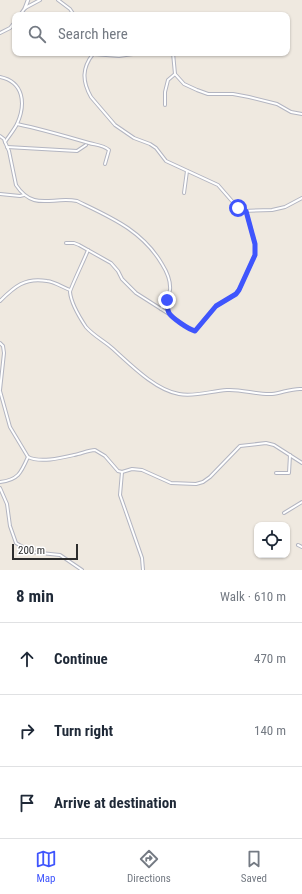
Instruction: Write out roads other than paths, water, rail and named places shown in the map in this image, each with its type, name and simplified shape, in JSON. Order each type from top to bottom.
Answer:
[{"type":"street","points":[[26,8],[28,0]]},
{"type":"street","points":[[23,12],[26,8],[40,0]]},
{"type":"street","points":[[58,0],[72,12]]},
{"type":"street","points":[[0,34],[12,26]]},
{"type":"street","points":[[92,56],[87,62],[84,73],[91,97],[97,102],[115,125],[134,138],[156,148],[166,161],[218,185],[238,208],[246,211],[285,207],[302,198]]},
{"type":"street","points":[[173,56],[174,69],[184,84],[204,93],[213,95],[233,94],[249,97],[278,104],[291,112],[302,114]]},
{"type":"street","points":[[165,104],[165,92],[168,80],[176,74]]},
{"type":"street","points":[[0,77],[12,81],[20,92],[22,103],[17,124],[6,142]]},
{"type":"street","points":[[17,124],[43,129],[92,144],[104,146],[109,150],[105,164]]},
{"type":"street","points":[[0,136],[6,142],[16,185],[24,195],[37,202],[77,200],[115,219],[148,244],[155,252],[168,273],[170,289],[162,310]]},
{"type":"street","points":[[7,147],[77,151],[86,145]]},
{"type":"street","points":[[184,193],[187,171]]},
{"type":"street","points":[[0,194],[24,195]]},
{"type":"street","points":[[66,243],[74,243],[111,263],[131,289],[188,328],[195,331],[216,306],[236,294],[255,255],[255,244],[246,211]]},
{"type":"street","points":[[88,250],[70,290],[72,301],[91,332],[151,381],[167,390],[188,395],[228,390],[260,394],[302,390]]},
{"type":"street","points":[[0,301],[17,285],[39,280],[47,281],[70,290]]},
{"type":"street","points":[[167,300],[169,314]]},
{"type":"street","points":[[162,310],[167,307]]},
{"type":"street","points":[[0,343],[3,346],[4,353],[0,390],[10,427],[28,457],[50,459],[72,456],[88,450],[95,450],[105,456],[115,470],[122,472],[132,469],[142,470],[171,483],[194,484],[210,477],[242,446],[268,443],[274,445],[302,463]]},
{"type":"street","points":[[276,473],[287,474],[289,472],[290,455]]},
{"type":"street","points":[[0,482],[16,478],[28,457]]},
{"type":"street","points":[[122,472],[120,495],[142,558],[144,570]]},
{"type":"street","points":[[0,488],[7,504],[10,526],[16,543],[31,552],[60,555],[82,570]]},
{"type":"street","points":[[284,513],[302,502]]},
{"type":"street","points":[[298,545],[302,547]]}]
